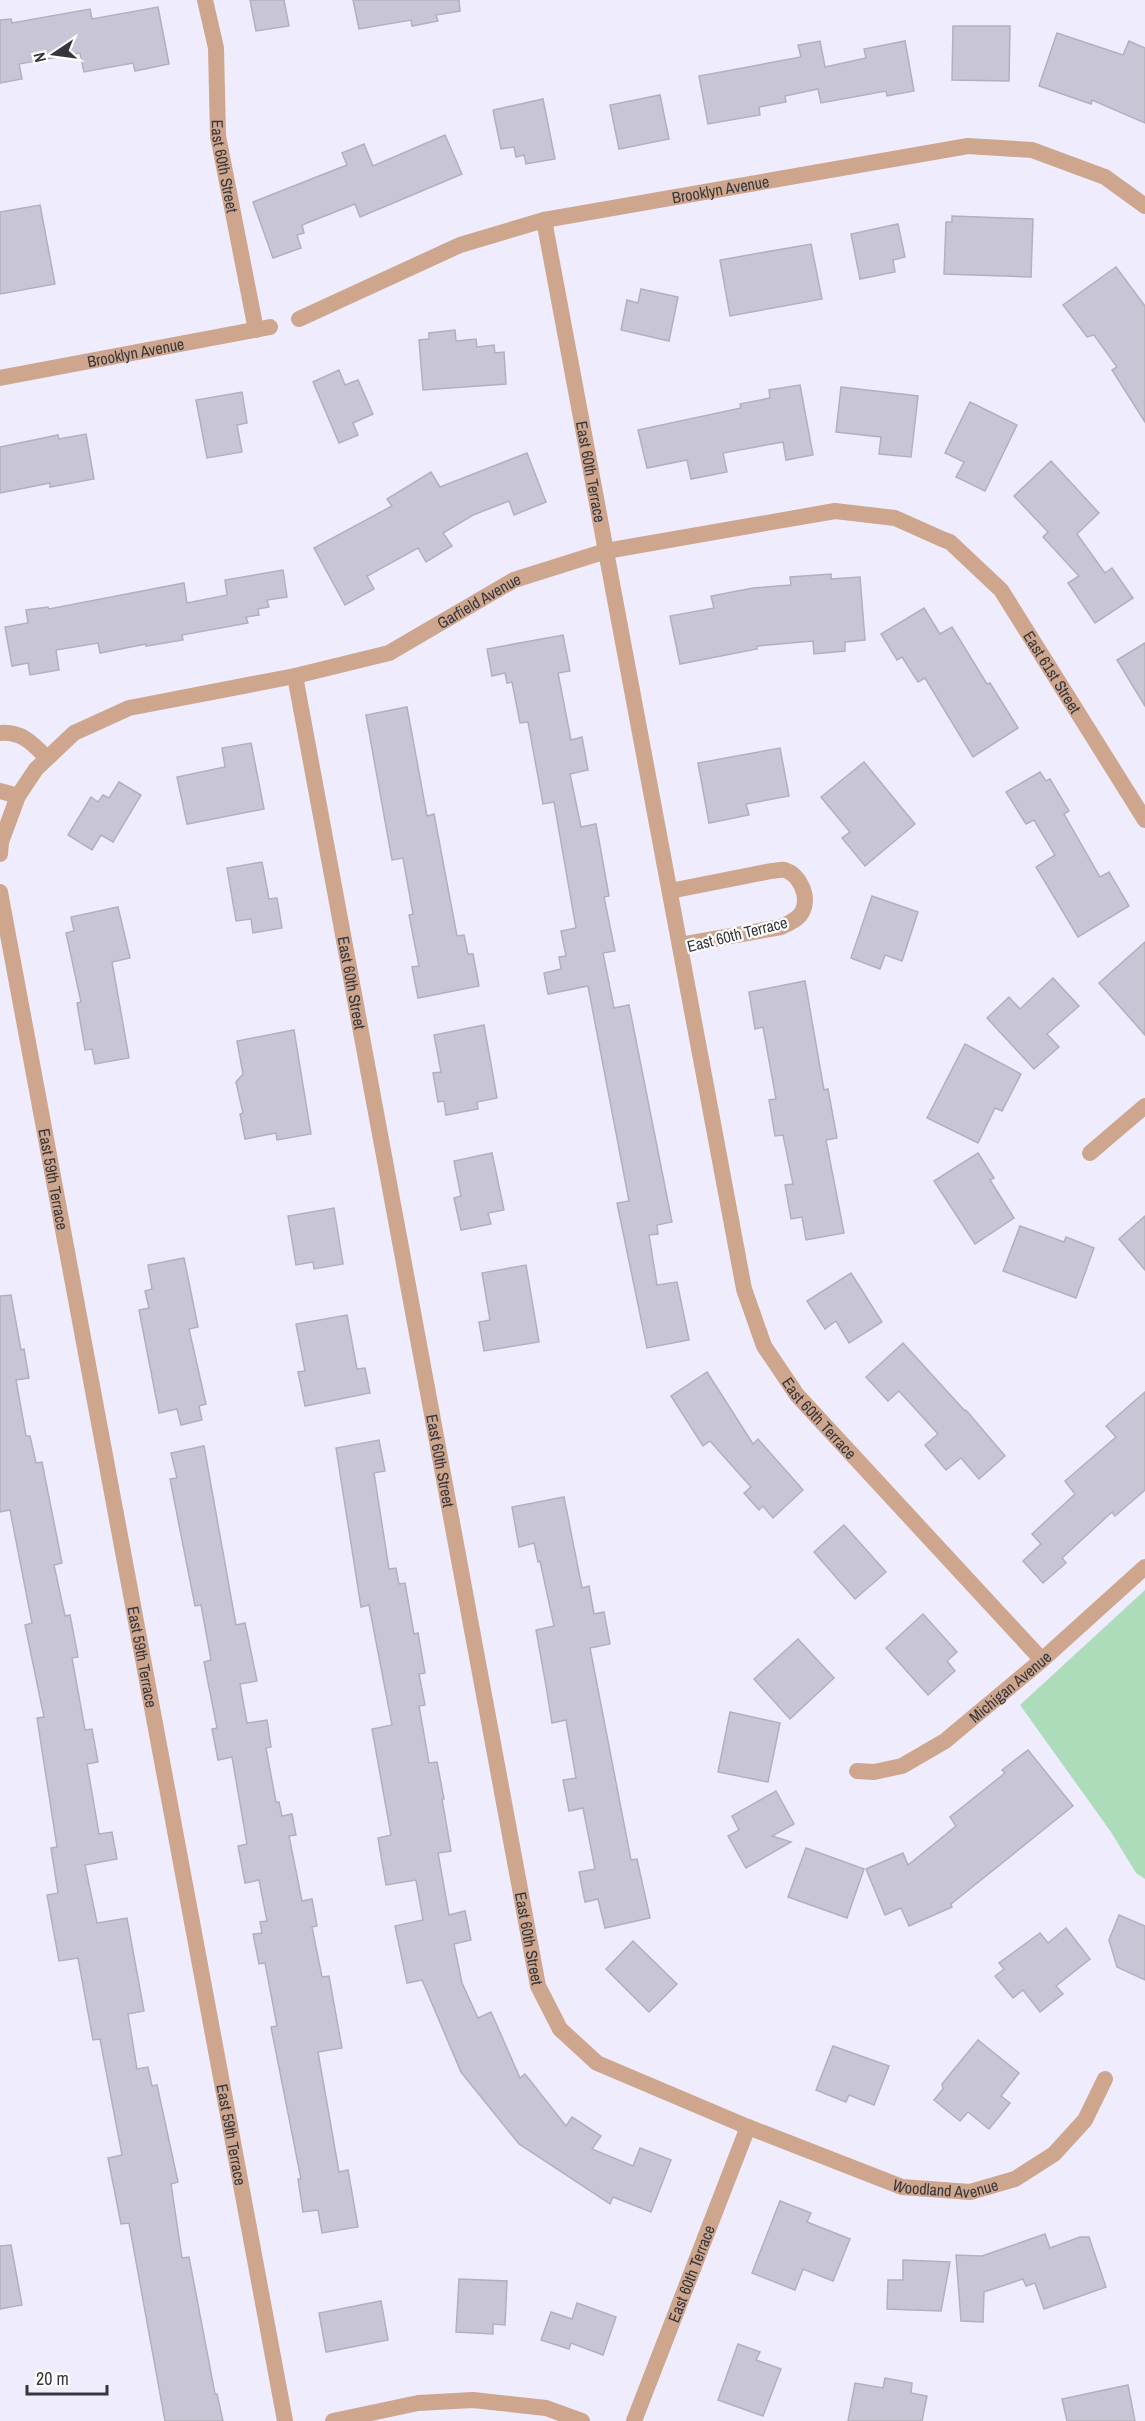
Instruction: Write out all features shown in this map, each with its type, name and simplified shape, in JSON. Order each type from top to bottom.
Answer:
[{"type":"street","name":"East 60th Street","points":[[205,0],[216,48],[218,136],[263,328]]},
{"type":"street","name":"Brooklyn Avenue","points":[[299,318],[460,245],[544,220],[968,146],[1032,150],[1105,177],[1145,206]]},
{"type":"street","name":"East 60th Terrace","points":[[544,220],[670,891],[786,870],[799,880],[805,893],[803,910],[796,920],[781,927],[680,945],[744,1289],[764,1346],[797,1395],[1042,1660]]},
{"type":"street","name":"Brooklyn Avenue","points":[[0,378],[263,328]]},
{"type":"street","name":"Garfield Avenue","points":[[41,764],[74,733],[129,708],[295,676],[388,653],[514,580],[606,551],[835,511],[895,518],[942,539]]},
{"type":"street","name":"East 61st Street","points":[[942,539],[950,542],[1000,590],[1145,820]]},
{"type":"street","name":"East 60th Street","points":[[295,676],[538,1986],[560,2029],[597,2063],[748,2127]]},
{"type":"street","points":[[0,733],[8,732],[22,736],[41,764],[18,796],[1,842],[0,854]]},
{"type":"street","points":[[0,791],[18,796]]},
{"type":"street","points":[[670,891],[680,945]]},
{"type":"street","name":"East 59th Terrace","points":[[0,892],[285,2421]]},
{"type":"street","points":[[1090,1153],[1145,1106]]},
{"type":"street","name":"Michigan Avenue","points":[[857,1771],[874,1772],[902,1766],[945,1741],[1042,1660],[1145,1567]]},
{"type":"street","name":"Woodland Avenue","points":[[748,2127],[902,2187],[970,2192],[1015,2179],[1054,2154],[1085,2120],[1105,2079]]},
{"type":"street","name":"East 60th Terrace","points":[[634,2421],[748,2127]]},
{"type":"street","points":[[333,2421],[418,2403],[472,2400],[546,2408],[582,2421]]},
{"type":"green space","points":[[1145,1590],[1145,1879],[1136,1873],[1111,1832],[1020,1705]]},
{"type":"building","points":[[250,0],[284,0],[289,26],[256,31]]},
{"type":"building","points":[[353,0],[459,0],[460,11],[436,15],[438,21],[412,26],[411,20],[359,29]]},
{"type":"building","points":[[158,7],[169,64],[135,71],[133,63],[84,72],[80,53],[19,64],[22,79],[0,83],[0,20],[11,19],[12,23],[90,9],[92,19]]},
{"type":"building","points":[[953,26],[1010,26],[1009,81],[952,80]]},
{"type":"building","points":[[1057,33],[1123,55],[1129,41],[1145,48],[1145,123],[1092,100],[1091,104],[1039,86]]},
{"type":"building","points":[[820,41],[825,67],[866,58],[864,49],[905,41],[914,91],[887,96],[886,91],[821,103],[818,89],[785,96],[786,102],[759,107],[760,115],[708,124],[699,76],[801,57],[798,45]]},
{"type":"building","points":[[660,95],[669,139],[619,149],[610,105]]},
{"type":"building","points":[[543,99],[555,159],[526,164],[524,155],[516,157],[514,147],[501,149],[493,110]]},
{"type":"building","points":[[445,135],[462,174],[360,217],[355,204],[302,225],[304,233],[297,235],[301,248],[273,258],[253,202],[347,165],[342,153],[364,144],[373,166]]},
{"type":"building","points":[[40,205],[55,284],[0,294],[0,212]]},
{"type":"building","points":[[952,216],[1033,219],[1031,277],[944,274],[946,222],[952,222]]},
{"type":"building","points":[[898,224],[905,257],[893,260],[895,272],[860,279],[851,234]]},
{"type":"building","points":[[811,244],[822,299],[730,316],[720,260]]},
{"type":"building","points":[[1116,267],[1145,306],[1145,422],[1112,370],[1117,367],[1094,335],[1087,337],[1063,305]]},
{"type":"building","points":[[641,289],[678,297],[669,341],[621,330],[627,300],[638,303]]},
{"type":"building","points":[[455,330],[456,341],[476,339],[477,347],[494,345],[495,353],[504,352],[506,384],[423,390],[419,340],[429,339],[429,333]]},
{"type":"building","points":[[339,370],[345,385],[358,380],[373,414],[353,423],[358,435],[339,443],[313,382]]},
{"type":"building","points":[[800,385],[813,455],[786,460],[783,442],[723,453],[727,472],[691,479],[687,460],[647,468],[638,430],[741,408],[740,404],[770,398],[769,390]]},
{"type":"building","points":[[841,387],[918,396],[911,457],[879,454],[881,437],[836,432]]},
{"type":"building","points":[[242,392],[247,423],[237,425],[242,452],[207,458],[196,400]]},
{"type":"building","points":[[970,402],[1017,425],[985,491],[956,477],[964,462],[945,453]]},
{"type":"building","points":[[86,434],[94,479],[50,487],[50,483],[0,493],[0,447],[58,435],[59,439]]},
{"type":"building","points":[[527,453],[546,502],[514,515],[509,501],[473,515],[443,533],[452,546],[426,562],[418,548],[367,576],[374,589],[345,605],[314,548],[392,506],[387,499],[431,472],[440,487]]},
{"type":"building","points":[[1051,461],[1099,513],[1077,534],[1105,573],[1112,568],[1133,598],[1095,623],[1068,583],[1079,576],[1043,537],[1048,532],[1014,496]]},
{"type":"building","points":[[283,570],[287,597],[267,600],[269,607],[258,609],[259,615],[246,617],[248,623],[182,635],[183,640],[100,653],[98,643],[56,650],[59,670],[30,675],[28,663],[12,666],[5,627],[28,623],[26,610],[48,607],[49,609],[184,583],[187,603],[227,595],[225,580]]},
{"type":"building","points":[[831,574],[831,579],[860,577],[865,640],[845,642],[845,651],[814,654],[813,641],[757,646],[757,649],[680,664],[670,616],[714,608],[711,596],[753,588],[791,585],[790,577]]},
{"type":"building","points":[[924,608],[940,634],[952,627],[987,684],[990,683],[1018,728],[973,757],[925,678],[918,682],[902,657],[897,660],[881,634]]},
{"type":"building","points":[[563,635],[570,671],[558,673],[571,740],[582,737],[588,770],[570,774],[581,827],[596,824],[609,896],[604,897],[615,951],[603,953],[614,1008],[629,1005],[672,1222],[657,1225],[658,1234],[649,1235],[657,1285],[677,1282],[689,1340],[647,1348],[617,1203],[629,1201],[588,986],[548,994],[544,973],[561,969],[559,957],[566,956],[561,931],[576,928],[554,802],[543,804],[528,722],[520,723],[512,682],[507,683],[505,673],[492,676],[487,649]]},
{"type":"building","points":[[1145,643],[1145,706],[1117,660]]},
{"type":"building","points":[[407,707],[427,816],[434,814],[457,936],[464,935],[468,954],[473,954],[479,986],[418,998],[412,967],[419,966],[409,915],[413,914],[403,858],[392,860],[366,715]]},
{"type":"building","points":[[251,743],[264,809],[187,824],[177,777],[225,767],[222,748]]},
{"type":"building","points":[[780,748],[789,796],[746,804],[749,815],[709,823],[698,763]]},
{"type":"building","points":[[864,762],[915,824],[865,866],[842,838],[850,832],[821,797]]},
{"type":"building","points":[[1040,772],[1046,781],[1050,779],[1069,811],[1064,814],[1100,877],[1109,872],[1129,906],[1078,937],[1036,867],[1055,855],[1034,820],[1026,824],[1006,792]]},
{"type":"building","points":[[119,782],[141,795],[113,842],[101,835],[92,850],[68,835],[91,797],[98,802],[103,795],[109,798]]},
{"type":"building","points":[[262,862],[269,899],[277,898],[282,928],[253,933],[251,919],[236,921],[227,868]]},
{"type":"building","points":[[872,896],[918,912],[902,961],[885,955],[880,969],[851,958]]},
{"type":"building","points":[[118,907],[130,958],[112,962],[129,1058],[95,1064],[92,1049],[85,1050],[77,1003],[81,1002],[66,933],[74,931],[71,917]]},
{"type":"building","points":[[1145,942],[1145,1035],[1099,983]]},
{"type":"building","points":[[1053,978],[1079,1006],[1047,1034],[1059,1047],[1034,1069],[987,1018],[1009,997],[1020,1009]]},
{"type":"building","points":[[805,981],[824,1090],[828,1089],[837,1138],[826,1140],[844,1233],[806,1240],[802,1217],[791,1219],[785,1185],[793,1184],[783,1135],[775,1136],[769,1100],[776,1099],[763,1027],[755,1029],[749,992]]},
{"type":"building","points":[[484,1025],[497,1098],[477,1102],[478,1109],[446,1115],[444,1101],[438,1102],[433,1073],[441,1072],[434,1035]]},
{"type":"building","points":[[294,1030],[311,1134],[277,1140],[276,1133],[245,1139],[240,1114],[243,1113],[236,1082],[243,1074],[237,1041]]},
{"type":"building","points":[[965,1044],[1021,1074],[1002,1111],[995,1108],[978,1143],[927,1118]]},
{"type":"building","points":[[492,1153],[504,1210],[488,1213],[491,1224],[461,1230],[454,1198],[461,1196],[454,1161]]},
{"type":"building","points":[[978,1153],[994,1178],[990,1180],[1014,1218],[975,1244],[934,1181]]},
{"type":"building","points":[[334,1208],[343,1264],[314,1269],[313,1262],[296,1265],[288,1216]]},
{"type":"building","points":[[1145,1216],[1145,1270],[1119,1239]]},
{"type":"building","points":[[1020,1226],[1064,1242],[1066,1237],[1094,1248],[1076,1298],[1003,1271]]},
{"type":"building","points":[[184,1258],[198,1327],[189,1329],[206,1404],[199,1406],[202,1420],[181,1425],[177,1409],[159,1413],[139,1310],[149,1308],[145,1291],[152,1289],[148,1265]]},
{"type":"building","points":[[526,1265],[539,1342],[484,1351],[479,1322],[490,1320],[482,1273]]},
{"type":"building","points":[[851,1273],[882,1322],[849,1343],[836,1321],[825,1329],[807,1301]]},
{"type":"building","points":[[11,1295],[21,1350],[24,1349],[29,1378],[16,1380],[26,1436],[30,1436],[36,1463],[42,1462],[62,1563],[54,1565],[65,1616],[70,1615],[78,1657],[72,1658],[85,1730],[92,1729],[98,1762],[87,1764],[99,1834],[112,1832],[117,1859],[85,1865],[97,1923],[127,1918],[144,2011],[128,2014],[137,2069],[148,2067],[152,2086],[157,2085],[178,2182],[171,2184],[182,2258],[189,2257],[215,2394],[217,2394],[223,2421],[165,2421],[129,2223],[121,2224],[108,2158],[122,2155],[100,2039],[93,2040],[78,1958],[59,1961],[47,1895],[58,1893],[51,1848],[57,1847],[37,1718],[44,1717],[25,1625],[32,1623],[10,1510],[0,1512],[0,1296]]},
{"type":"building","points":[[347,1315],[357,1369],[365,1368],[370,1393],[305,1406],[298,1372],[305,1371],[296,1324]]},
{"type":"building","points":[[903,1343],[966,1410],[1005,1456],[979,1479],[961,1458],[946,1470],[925,1445],[938,1434],[899,1391],[888,1401],[866,1377]]},
{"type":"building","points":[[707,1372],[753,1444],[758,1439],[803,1490],[773,1518],[763,1506],[759,1510],[744,1493],[751,1487],[710,1441],[703,1446],[671,1396]]},
{"type":"building","points":[[1145,1392],[1145,1490],[1115,1516],[1112,1512],[1062,1558],[1066,1563],[1043,1583],[1023,1561],[1041,1544],[1032,1534],[1075,1494],[1065,1481],[1116,1437],[1106,1426]]},
{"type":"building","points":[[379,1440],[385,1471],[374,1473],[389,1569],[396,1568],[399,1584],[405,1583],[414,1634],[418,1633],[425,1673],[419,1674],[425,1705],[419,1706],[429,1763],[437,1762],[444,1799],[442,1799],[451,1851],[438,1853],[449,1915],[465,1911],[471,1940],[454,1944],[462,1983],[478,2018],[491,2012],[520,2078],[525,2074],[566,2126],[572,2117],[601,2136],[592,2149],[633,2166],[640,2148],[671,2160],[651,2212],[613,2197],[610,2204],[519,2144],[461,2072],[422,1980],[407,1983],[395,1926],[423,1920],[416,1880],[386,1885],[378,1838],[391,1835],[372,1729],[392,1725],[369,1605],[361,1607],[336,1448]]},
{"type":"building","points":[[204,1446],[236,1625],[245,1623],[257,1681],[240,1684],[247,1723],[267,1720],[271,1747],[266,1748],[276,1802],[279,1802],[282,1816],[292,1814],[296,1835],[289,1836],[302,1901],[312,1899],[317,1926],[312,1927],[322,1977],[329,1976],[342,2048],[318,2052],[339,2172],[348,2170],[358,2227],[322,2233],[318,2210],[303,2212],[298,2179],[301,2179],[271,2027],[277,2026],[265,1963],[259,1964],[253,1934],[262,1933],[260,1922],[267,1921],[259,1880],[245,1883],[238,1846],[247,1844],[232,1757],[218,1760],[212,1729],[217,1728],[204,1662],[211,1660],[201,1605],[195,1606],[170,1479],[177,1478],[171,1453]]},
{"type":"building","points":[[564,1497],[582,1588],[589,1586],[594,1614],[604,1612],[610,1644],[590,1648],[631,1860],[637,1859],[650,1918],[605,1928],[598,1899],[585,1902],[579,1872],[595,1869],[583,1808],[569,1811],[563,1780],[576,1778],[566,1720],[552,1723],[536,1630],[554,1626],[540,1561],[538,1562],[534,1543],[519,1547],[512,1507]]},
{"type":"building","points":[[844,1525],[886,1572],[855,1599],[814,1552]]},
{"type":"building","points":[[923,1614],[957,1652],[947,1661],[955,1671],[928,1695],[886,1648]]},
{"type":"building","points":[[798,1639],[834,1678],[790,1719],[754,1679]]},
{"type":"building","points":[[730,1712],[780,1723],[768,1782],[718,1772]]},
{"type":"building","points":[[1028,1750],[1073,1806],[951,1904],[952,1907],[909,1926],[901,1908],[885,1915],[866,1869],[903,1853],[908,1865],[956,1826],[950,1817],[1005,1773],[1002,1770]]},
{"type":"building","points":[[776,1791],[794,1824],[772,1836],[791,1842],[746,1868],[728,1836],[739,1830],[732,1816]]},
{"type":"building","points":[[806,1848],[864,1869],[847,1918],[788,1897]]},
{"type":"building","points":[[1119,1915],[1145,1926],[1145,1980],[1117,1967],[1109,1940]]},
{"type":"building","points":[[1066,1928],[1090,1959],[1056,1986],[1063,1994],[1040,2012],[1023,1990],[1013,1998],[995,1976],[1004,1969],[999,1963],[1040,1933],[1048,1943]]},
{"type":"building","points":[[633,1941],[677,1984],[649,2012],[606,1969]]},
{"type":"building","points":[[978,2040],[1019,2073],[1001,2096],[1010,2103],[989,2129],[968,2112],[960,2121],[934,2100],[943,2089],[942,2084]]},
{"type":"building","points":[[833,2046],[889,2066],[874,2105],[849,2095],[846,2102],[816,2090]]},
{"type":"building","points":[[780,2201],[811,2213],[807,2222],[850,2239],[833,2281],[803,2269],[795,2290],[752,2273]]},
{"type":"building","points":[[1045,2234],[1050,2248],[1080,2237],[1089,2237],[1106,2287],[1044,2309],[1035,2283],[1026,2286],[1023,2279],[984,2292],[983,2322],[961,2321],[956,2255],[982,2256]]},
{"type":"building","points":[[11,2245],[22,2305],[0,2309],[0,2246]]},
{"type":"building","points":[[903,2260],[950,2262],[941,2311],[887,2309],[888,2280],[903,2280]]},
{"type":"building","points":[[459,2279],[507,2281],[505,2325],[493,2324],[493,2334],[456,2332]]},
{"type":"building","points":[[381,2301],[388,2340],[326,2352],[319,2313]]},
{"type":"building","points":[[577,2303],[616,2317],[603,2355],[571,2343],[569,2349],[541,2340],[551,2312],[572,2319]]},
{"type":"building","points":[[738,2344],[760,2352],[756,2360],[781,2369],[763,2416],[718,2400]]},
{"type":"building","points":[[885,2378],[912,2383],[911,2393],[927,2396],[922,2421],[848,2421],[855,2383],[883,2388]]},
{"type":"building","points":[[1128,2385],[1135,2421],[1067,2421],[1062,2399]]}]
